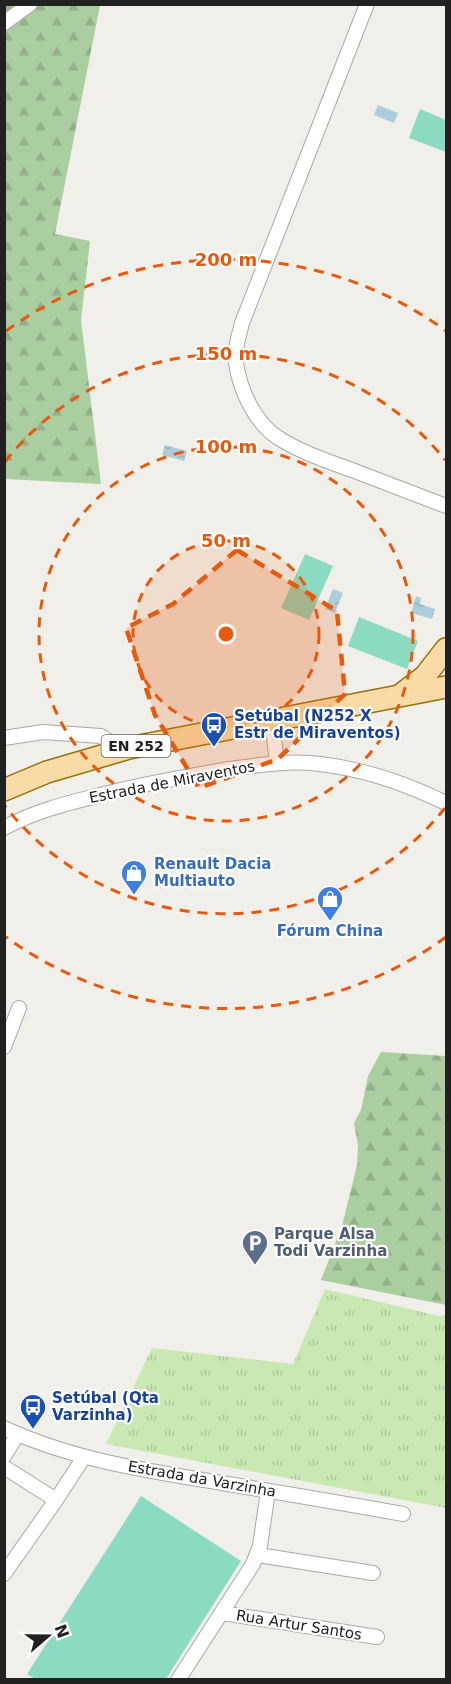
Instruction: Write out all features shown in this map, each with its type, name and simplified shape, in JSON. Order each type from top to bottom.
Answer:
[{"type":"main road","points":[[398,696],[424,676],[447,649]]},
{"type":"main road","name":"EN 252","points":[[4,790],[47,772],[120,750],[447,687]]},
{"type":"street","points":[[4,23],[30,4]]},
{"type":"street","points":[[367,4],[242,323],[237,343],[236,362],[241,386],[249,404],[259,420],[275,436],[311,455],[447,506]]},
{"type":"street","points":[[272,720],[277,763]]},
{"type":"street","points":[[4,738],[43,732],[101,736],[120,750]]},
{"type":"street","name":"Estrada de Miraventos","points":[[4,828],[41,812],[129,788],[194,775],[277,763],[319,764],[350,769],[412,788],[447,803]]},
{"type":"street","points":[[4,1047],[19,1008]]},
{"type":"street","name":"Estrada da Varzinha","points":[[4,1428],[51,1448],[84,1457],[159,1473],[403,1514]]},
{"type":"street","points":[[4,1456],[18,1434]]},
{"type":"street","points":[[4,1574],[84,1457]]},
{"type":"street","points":[[4,1467],[56,1500]]},
{"type":"street","points":[[178,1680],[258,1555],[268,1491]]},
{"type":"street","points":[[258,1555],[373,1573]]},
{"type":"street","name":"Rua Artur Santos","points":[[222,1613],[377,1637]]},
{"type":"highlighted area","points":[[237,550],[337,611],[345,694],[278,759],[199,788],[155,715],[126,628],[173,604]]},
{"type":"green space","points":[[4,5],[100,5],[55,234],[90,241],[81,320],[101,484],[5,479]]},
{"type":"green space","points":[[420,109],[446,120],[446,152],[409,138]]},
{"type":"green space","points":[[305,554],[333,566],[309,620],[281,608]]},
{"type":"green space","points":[[359,617],[418,641],[407,669],[348,646]]},
{"type":"green space","points":[[381,1052],[446,1056],[446,1305],[321,1280],[342,1226],[357,1165],[358,1145],[354,1123],[361,1110],[368,1076]]},
{"type":"green space","points":[[325,1289],[439,1316],[446,1315],[446,1508],[106,1444],[152,1348],[293,1364]]},
{"type":"green space","points":[[141,1496],[241,1561],[166,1679],[35,1679],[27,1674]]},
{"type":"water","points":[[378,105],[398,113],[394,123],[374,115]]},
{"type":"water","points":[[165,445],[187,451],[184,461],[162,455]]},
{"type":"water","points":[[333,589],[343,593],[335,613],[325,609]]},
{"type":"water","points":[[416,596],[421,598],[420,604],[435,609],[432,619],[411,613]]},
{"type":"place","name":"Setúbal (N252 X Estr de Miraventos)","points":[[214,748]]},
{"type":"place","name":"Renault Dacia Multiauto","points":[[134,896]]},
{"type":"place","name":"Fórum China","points":[[330,922]]},
{"type":"place","name":"Parque Alsa Todi Varzinha","points":[[255,1266]]},
{"type":"place","name":"Setúbal (Qta Varzinha)","points":[[33,1430]]}]
